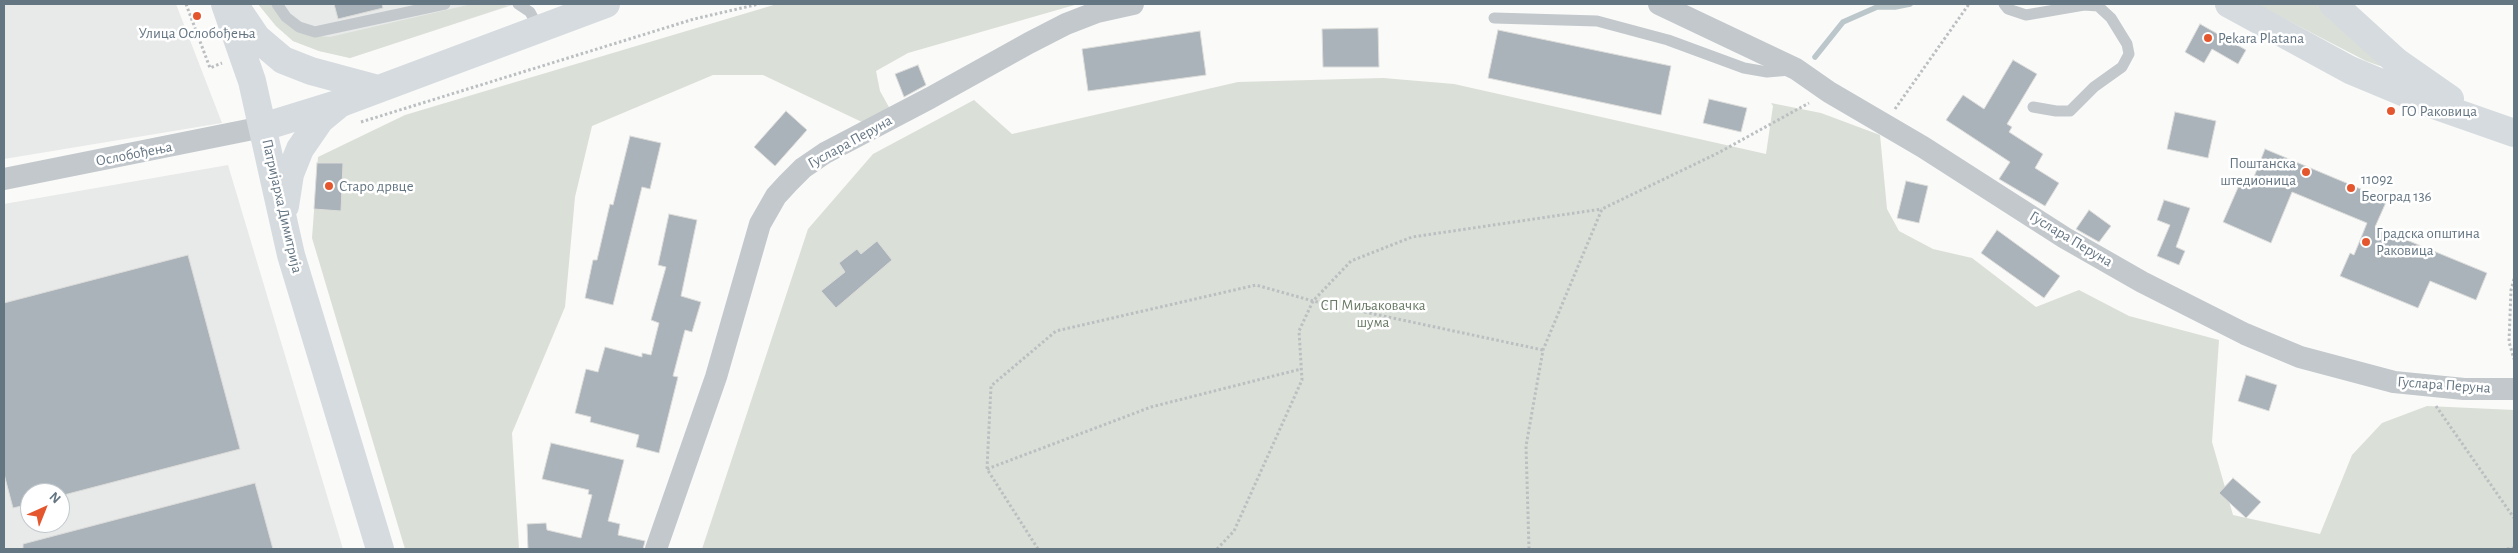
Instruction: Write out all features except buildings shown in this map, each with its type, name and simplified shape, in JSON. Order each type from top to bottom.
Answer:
[{"type":"main road","points":[[225,4],[252,81],[263,127]]},
{"type":"main road","points":[[234,4],[257,38],[283,60],[312,71],[378,89]]},
{"type":"main road","name":"Патријарха Димитрија","points":[[380,549],[282,222],[263,127],[344,102],[606,4]]},
{"type":"main road","points":[[2229,4],[2350,70],[2434,105],[2503,129]]},
{"type":"main road","points":[[2333,4],[2371,40],[2403,66],[2503,129]]},
{"type":"main road","points":[[282,222],[290,174],[300,149],[320,120],[344,102]]},
{"type":"street","name":"Гуслара Перуна","points":[[656,549],[712,386],[760,224],[776,196],[803,168],[825,153],[930,98],[1013,51],[1066,24],[1097,12],[1133,4]]},
{"type":"street","name":"Гуслара Перуна","points":[[1659,4],[1796,69],[1829,92],[1885,124],[2065,238],[2142,282],[2210,317],[2300,357],[2377,378],[2421,386],[2464,389],[2514,389]]},
{"type":"street","name":"Ослобођења","points":[[4,179],[263,127]]},
{"type":"lane","points":[[277,4],[286,17],[299,27],[315,32],[445,4]]},
{"type":"lane","points":[[518,4],[530,12],[539,29]]},
{"type":"lane","points":[[2004,4],[2008,9],[2026,15],[2084,5],[2098,6],[2111,18],[2127,44],[2129,54],[2122,67],[2094,87],[2070,111],[2056,112],[2033,107]]},
{"type":"lane","points":[[1494,18],[1597,21],[1668,40],[1744,68],[1767,72],[1796,69]]},
{"type":"path","points":[[186,4],[210,68],[226,62]]},
{"type":"path","points":[[1885,124],[1970,4]]},
{"type":"path","points":[[1217,549],[1234,531],[1302,380],[1300,331],[1313,301],[1351,261],[1412,237],[1602,210],[1718,153],[1829,92]]},
{"type":"path","points":[[1529,549],[1526,446],[1543,350],[1602,210]]},
{"type":"path","points":[[2514,279],[2511,290],[2509,342],[2514,359]]},
{"type":"path","points":[[1038,549],[987,469],[991,386],[1056,331],[1256,285],[1313,301],[1543,350]]},
{"type":"path","points":[[987,469],[1151,407],[1302,369]]},
{"type":"path","points":[[2421,386],[2514,518]]},
{"type":"path","points":[[2507,549],[2514,548]]},
{"type":"shaded area","points":[[4,4],[176,4],[222,123],[4,159]]},
{"type":"shaded area","points":[[258,4],[516,4],[350,58],[319,51],[293,41],[276,26]]},
{"type":"shaded area","points":[[228,165],[343,549],[4,549],[4,204]]},
{"type":"green space","points":[[258,4],[271,4],[290,25],[308,35],[330,37],[472,4],[508,6],[350,58],[319,51],[293,41],[276,26]]},
{"type":"green space","points":[[777,4],[1078,4],[908,53],[876,71],[880,91],[890,109],[864,123],[763,75],[713,75],[592,126],[575,197],[565,307],[512,433],[519,549],[405,549],[312,238],[318,157],[405,115]]},
{"type":"green space","points":[[2256,4],[2323,4],[2383,65],[2380,66],[2366,61]]},
{"type":"green space","name":"СП Миљаковачка шума","points":[[1383,78],[1454,84],[1766,154],[1773,106],[1771,103],[1821,113],[1880,135],[1887,209],[1899,231],[1933,249],[1972,258],[2036,307],[2079,290],[2129,316],[2219,340],[2212,442],[2233,515],[2320,534],[2352,455],[2382,423],[2427,406],[2514,410],[2514,549],[702,549],[808,229],[873,154],[974,100],[1012,134],[1238,82]]},
{"type":"waterway","points":[[1815,57],[1843,22],[1877,7],[1895,7],[1910,4]]},
{"type":"place","name":"Улица Ослобођења","points":[[197,16]]},
{"type":"place","name":"Pekara Platana","points":[[2208,38]]},
{"type":"place","name":"ГО Раковица","points":[[2391,111]]},
{"type":"place","name":"Поштанска штедионица","points":[[2306,172]]},
{"type":"place","name":"Старо дрвце","points":[[329,186]]},
{"type":"place","name":"11092 Београд 136","points":[[2351,188]]},
{"type":"place","name":"Градска општина Раковица","points":[[2366,242]]}]
